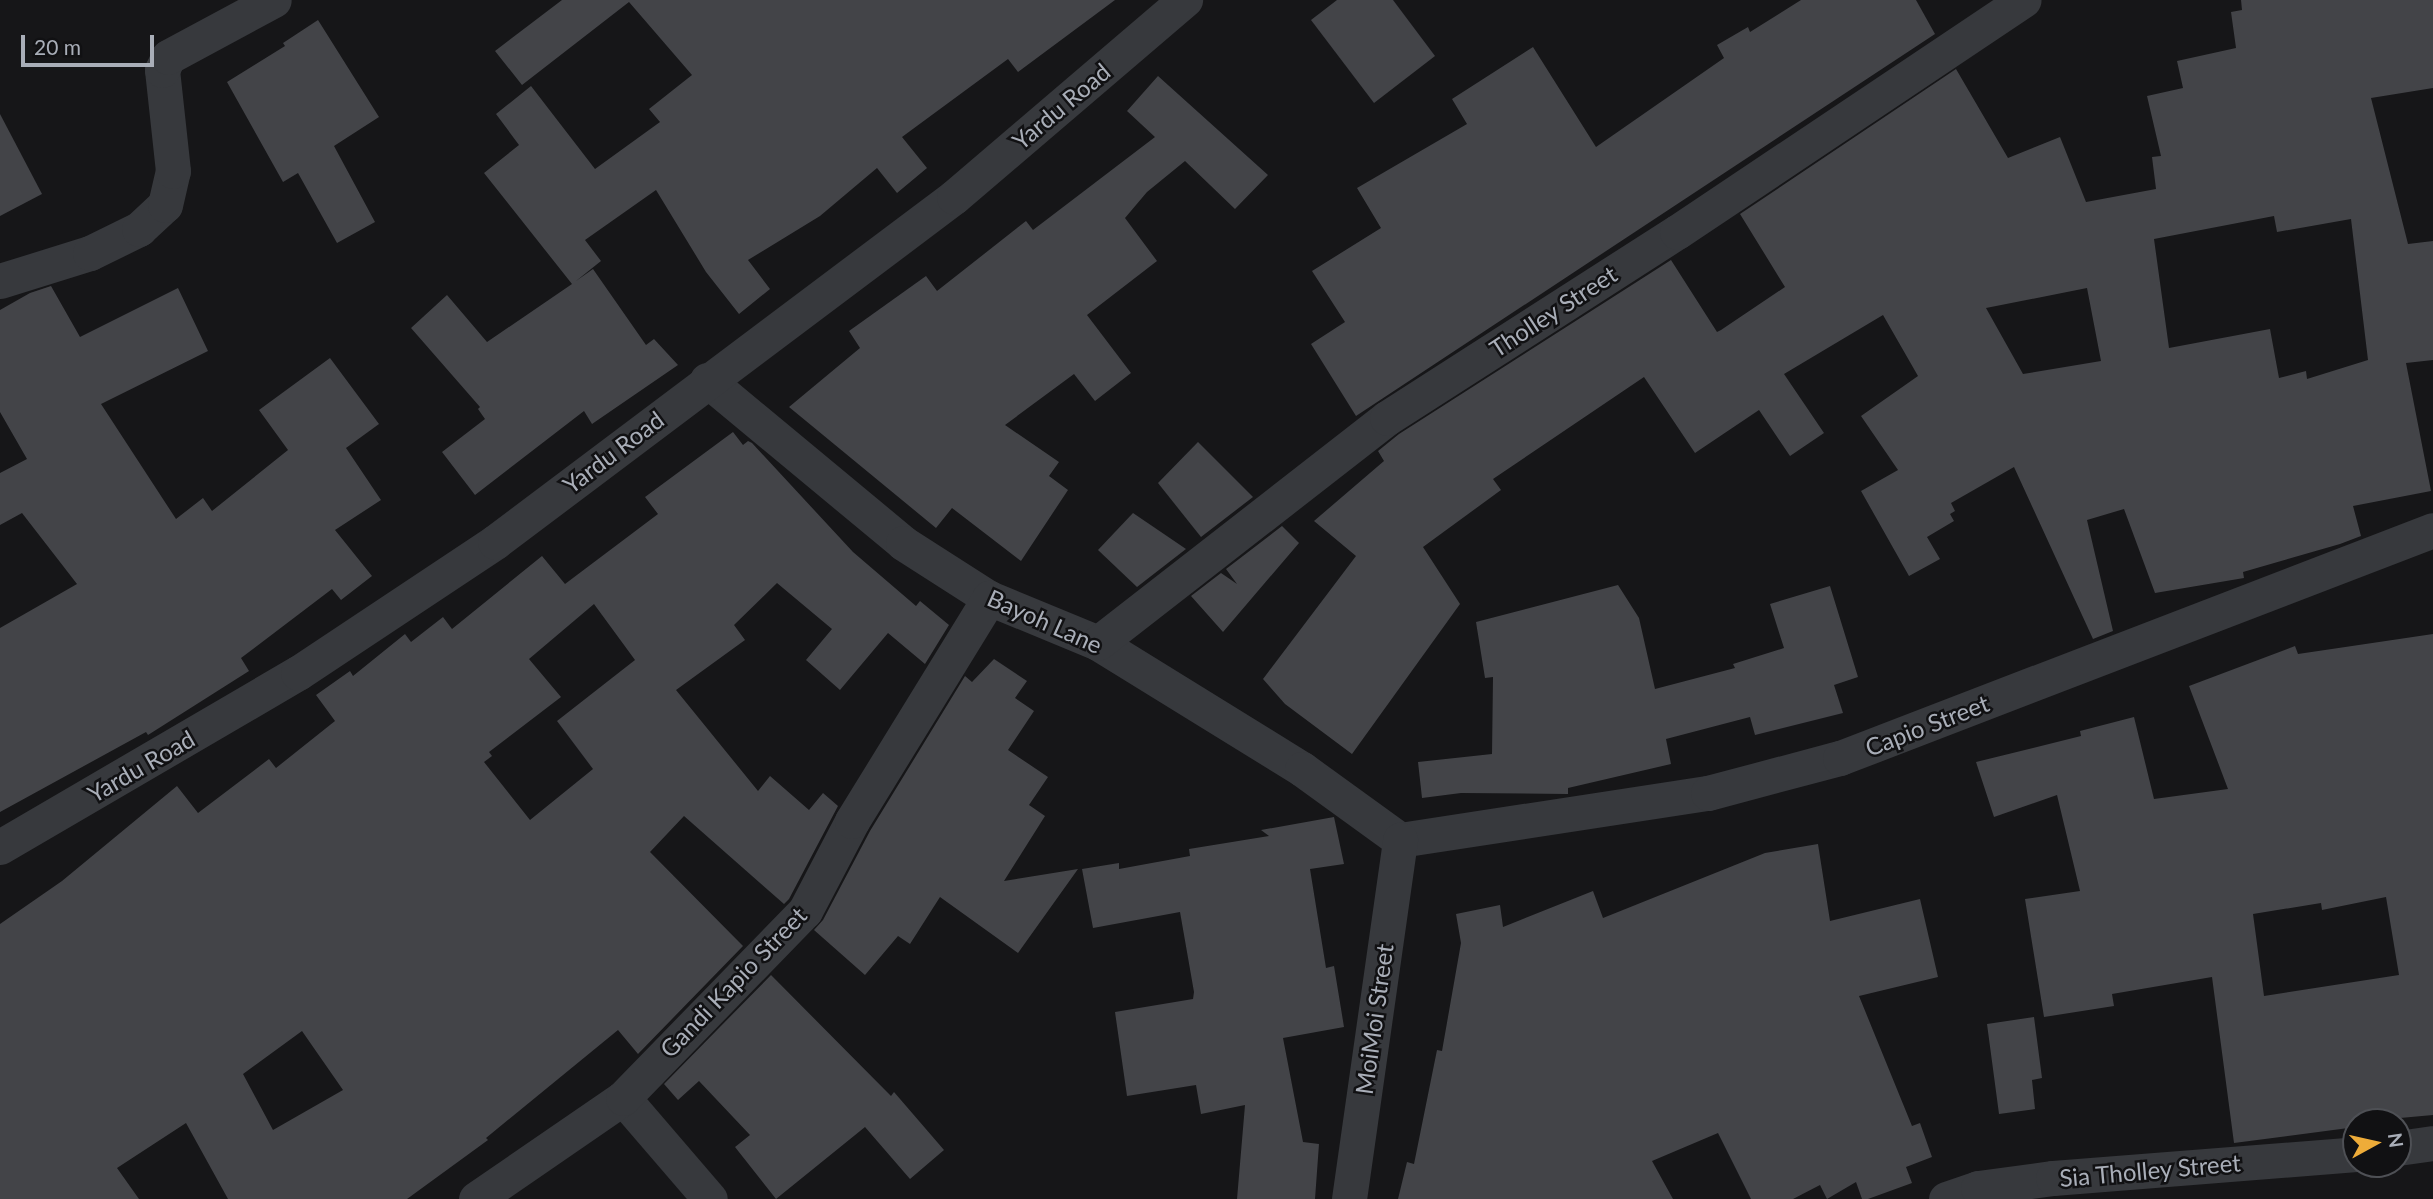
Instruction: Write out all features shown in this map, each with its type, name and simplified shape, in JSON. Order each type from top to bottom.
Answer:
[{"type":"street","points":[[0,281],[90,253],[139,229],[165,205],[173,171],[162,70],[168,57],[274,0]]},
{"type":"street","name":"Yardu Road","points":[[0,847],[298,673],[495,542],[954,197],[1185,0]]},
{"type":"street","name":"Tholley Street","points":[[1098,643],[1387,418],[1677,232],[2023,0]]},
{"type":"street","name":"Bayoh Lane","points":[[708,380],[903,543],[989,598],[1098,643],[1302,769],[1400,839]]},
{"type":"street","name":"Capio Street","points":[[1400,839],[1708,793],[1840,758],[2433,530]]},
{"type":"street","name":"Gandi Kapio Street","points":[[475,1199],[623,1098],[805,911],[852,821],[989,598]]},
{"type":"street","name":"MoiMoi Street","points":[[1349,1199],[1400,839]]},
{"type":"street","points":[[623,1098],[710,1199]]},
{"type":"street","points":[[2412,1146],[2433,1143]]},
{"type":"street","name":"Sia Tholley Street","points":[[1947,1199],[1978,1188],[2053,1178],[2342,1155]]},
{"type":"building","points":[[562,0],[1115,0],[1018,72],[1008,59],[902,137],[927,168],[897,193],[877,168],[820,216],[748,260],[770,289],[739,314],[706,272],[656,190],[585,240],[601,261],[576,281],[593,269],[646,345],[654,339],[678,365],[592,424],[584,411],[475,495],[442,452],[485,419],[478,409],[480,407],[411,328],[447,295],[487,342],[572,284],[484,173],[519,145],[496,114],[531,86],[595,169],[660,122],[649,109],[692,75],[629,2],[522,85],[495,51]]},
{"type":"building","points":[[1337,0],[1393,0],[1435,56],[1374,103],[1311,20]]},
{"type":"building","points":[[1801,0],[1916,0],[1935,34],[1356,416],[1311,344],[1345,322],[1312,271],[1381,228],[1357,188],[1467,124],[1452,99],[1533,47],[1596,147],[1724,58],[1717,45],[1748,27],[1750,32]]},
{"type":"building","points":[[2241,0],[2433,0],[2433,88],[2371,98],[2408,244],[2433,241],[2433,360],[2406,363],[2431,491],[2353,506],[2361,536],[2340,544],[2243,572],[2244,578],[2155,593],[2124,509],[2087,520],[2113,631],[2093,639],[2014,467],[1951,503],[1955,511],[1950,514],[1954,521],[1927,537],[1940,559],[1909,576],[1861,491],[1898,470],[1861,416],[1918,376],[1883,315],[1784,374],[1824,433],[1790,456],[1759,410],[1695,453],[1644,377],[1493,479],[1501,490],[1423,547],[1460,604],[1352,754],[1285,704],[1263,679],[1356,556],[1314,521],[1384,461],[1378,451],[1399,434],[1671,260],[1717,332],[1721,330],[1785,287],[1740,214],[1956,69],[2008,158],[2060,137],[2086,202],[2156,189],[2152,157],[2161,156],[2147,96],[2183,88],[2177,61],[2236,48],[2231,12],[2242,10]],"holes":[[[2274,216],[2277,232],[2351,219],[2368,360],[2307,379],[2306,371],[2279,378],[2270,329],[2169,348],[2154,239]],[[2087,288],[2101,361],[2023,374],[1986,308]]]},
{"type":"building","points":[[318,20],[379,117],[334,146],[375,222],[337,243],[298,173],[283,182],[227,82],[285,46],[283,43]]},
{"type":"building","points":[[1158,76],[1268,175],[1235,209],[1185,161],[1147,192],[1125,218],[1157,261],[1087,315],[1131,373],[1095,401],[1074,374],[1005,425],[1059,462],[1049,476],[1068,490],[1021,561],[952,508],[936,528],[789,407],[860,348],[849,331],[926,276],[937,291],[1026,221],[1033,230],[1155,137],[1127,111]]},
{"type":"building","points":[[0,114],[42,194],[0,216]]},
{"type":"building","points":[[51,286],[80,337],[178,288],[208,351],[101,404],[176,519],[203,498],[212,511],[288,450],[259,410],[330,358],[379,424],[346,448],[381,500],[335,530],[372,576],[341,600],[332,589],[241,658],[249,671],[148,735],[146,732],[0,812],[0,628],[77,584],[22,513],[0,525],[0,473],[27,459],[0,412],[0,310],[30,293]]},
{"type":"building","points":[[733,432],[743,445],[748,441],[752,443],[853,552],[916,606],[920,601],[949,625],[925,664],[888,633],[840,690],[806,660],[832,629],[777,583],[734,625],[745,640],[676,690],[758,791],[770,776],[809,810],[823,793],[838,806],[789,899],[784,904],[684,816],[650,852],[743,946],[638,1054],[618,1030],[486,1138],[488,1140],[407,1199],[228,1199],[186,1123],[117,1168],[139,1199],[0,1199],[0,924],[62,881],[177,786],[198,813],[269,759],[276,768],[335,721],[316,695],[350,671],[353,676],[405,634],[411,642],[443,617],[452,629],[542,556],[565,584],[658,514],[645,497]],"holes":[[[594,604],[635,660],[557,721],[593,769],[530,820],[484,762],[492,756],[489,752],[561,697],[529,659]],[[302,1031],[343,1090],[273,1130],[243,1074]]]},
{"type":"building","points":[[1198,442],[1253,497],[1201,537],[1158,483]]},
{"type":"building","points":[[1133,513],[1186,549],[1137,587],[1098,550]]},
{"type":"building","points":[[1282,526],[1299,543],[1223,632],[1191,596],[1221,573],[1237,584],[1226,569]]},
{"type":"building","points":[[1618,585],[1639,618],[1655,689],[1735,668],[1733,664],[1784,648],[1770,604],[1830,586],[1858,677],[1834,685],[1843,713],[1755,735],[1750,717],[1666,739],[1671,764],[1568,788],[1568,794],[1461,793],[1422,798],[1418,762],[1492,754],[1493,677],[1485,678],[1476,622]]},
{"type":"building","points":[[2433,634],[2433,1115],[2412,1117],[2412,1108],[2342,1108],[2342,1129],[2234,1143],[2212,977],[2112,994],[2114,1006],[2044,1017],[2025,899],[2080,891],[2057,795],[1994,817],[1976,762],[2081,736],[2080,731],[2134,717],[2154,799],[2228,789],[2189,686],[2295,646],[2298,654]],"holes":[[[2386,897],[2399,975],[2264,996],[2253,914],[2321,903],[2322,910]]]},
{"type":"building","points":[[994,659],[1027,681],[1015,698],[1034,711],[1008,750],[1048,777],[1029,805],[1045,816],[1004,881],[1078,869],[1018,953],[940,897],[910,944],[898,936],[865,975],[814,930],[823,920],[870,831],[965,676],[972,682]]},
{"type":"building","points":[[1334,817],[1344,864],[1310,869],[1326,968],[1334,966],[1344,1027],[1283,1038],[1303,1142],[1319,1144],[1315,1199],[1237,1199],[1245,1105],[1201,1114],[1196,1085],[1127,1096],[1115,1012],[1193,999],[1180,912],[1093,928],[1082,869],[1119,863],[1119,869],[1190,856],[1189,849],[1269,836],[1261,830]]},
{"type":"building","points":[[1818,844],[1830,921],[1920,899],[1938,977],[1859,996],[1912,1126],[1920,1123],[1932,1157],[1906,1167],[1912,1183],[1868,1199],[1862,1199],[1856,1182],[1827,1199],[1820,1185],[1793,1199],[1751,1199],[1718,1133],[1652,1161],[1673,1199],[1398,1199],[1407,1162],[1414,1164],[1437,1050],[1442,1051],[1461,943],[1456,914],[1500,905],[1503,927],[1593,891],[1603,918],[1765,853]]},
{"type":"building","points":[[771,975],[891,1096],[894,1092],[944,1150],[910,1179],[865,1127],[776,1199],[735,1147],[750,1135],[699,1081],[678,1100],[664,1084]]},
{"type":"building","points":[[2034,1017],[2042,1078],[2032,1080],[2035,1109],[1999,1114],[1987,1024]]}]
